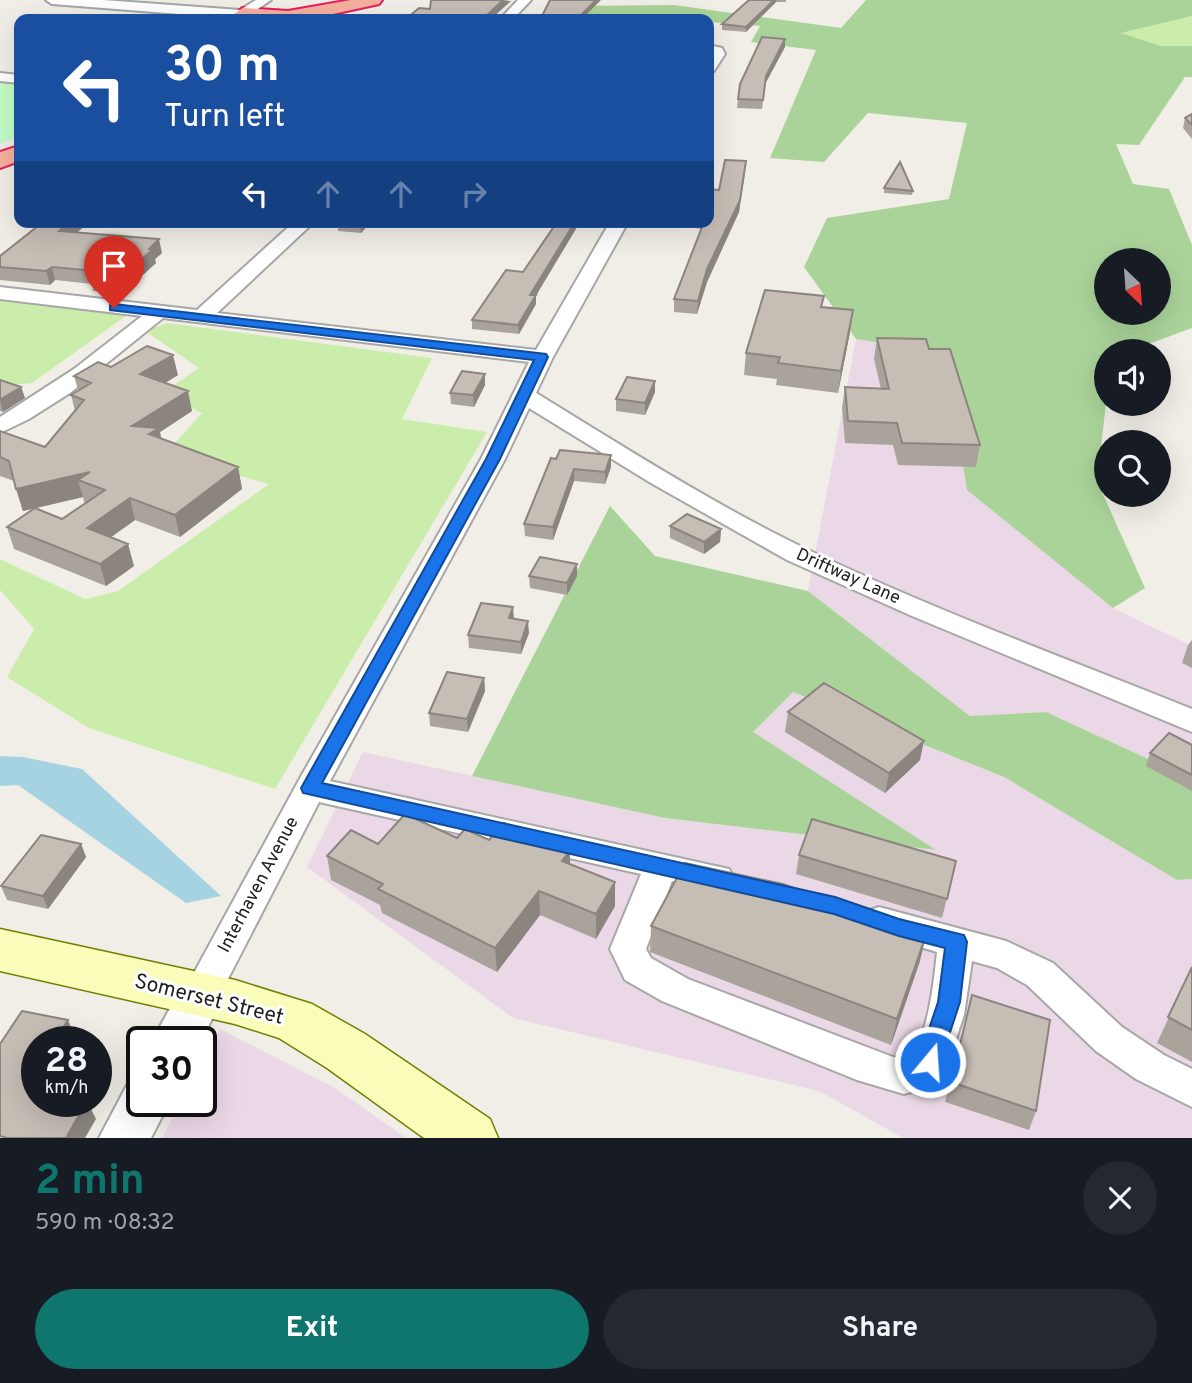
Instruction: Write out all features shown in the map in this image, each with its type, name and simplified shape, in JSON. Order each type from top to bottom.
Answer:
[{"type":"highway","points":[[308,14],[374,0]]},
{"type":"highway","points":[[340,14],[374,0]]},
{"type":"highway","points":[[358,14],[392,0]]},
{"type":"main road","name":"Somerset Street","points":[[0,950],[264,1010],[293,1020],[321,1034],[470,1138]]},
{"type":"street","points":[[52,0],[206,14]]},
{"type":"street","points":[[244,14],[265,0]]},
{"type":"street","points":[[511,14],[525,0]]},
{"type":"street","points":[[201,318],[298,228]]},
{"type":"street","name":"Interhaven Avenue","points":[[201,995],[310,788],[493,459],[542,357],[616,228]]},
{"type":"street","points":[[0,293],[542,357]]},
{"type":"street","points":[[0,426],[79,376],[119,347],[157,313]]},
{"type":"street","name":"Driftway Lane","points":[[523,395],[659,478],[796,554],[957,625],[1192,721]]},
{"type":"street","points":[[310,788],[741,884]]},
{"type":"street","points":[[661,866],[628,949],[638,969],[675,990],[871,1068],[904,1076],[917,1074],[930,1062],[949,1002],[956,942]]},
{"type":"street","points":[[848,910],[1006,956],[1040,974],[1109,1039],[1150,1067],[1192,1089]]},
{"type":"street","points":[[184,1026],[201,995]]},
{"type":"street","points":[[124,1138],[136,1117]]},
{"type":"shaded area","points":[[856,339],[945,353],[1113,608],[1192,646],[1192,779],[1046,712],[970,716],[808,591]]},
{"type":"shaded area","points":[[793,692],[1004,777],[1177,880],[1192,879],[1192,1138],[903,1138],[819,1091],[513,1018],[307,867],[363,752],[665,818],[934,850],[753,732]]},
{"type":"shaded area","points":[[220,1029],[335,1088],[406,1138],[162,1138],[173,1117],[217,1117],[217,1035]]},
{"type":"green space","points":[[866,0],[1192,0],[1192,16],[1121,33],[1161,46],[1192,46],[1192,77],[1185,77],[1139,145],[1116,144],[1133,184],[1169,189],[1192,245],[1192,328],[1162,339],[1094,339],[1094,416],[1105,416],[1103,430],[1094,430],[1094,507],[1109,507],[1145,588],[1113,608],[967,490],[945,353],[856,339],[804,267],[827,218],[949,199],[967,123],[868,113],[824,162],[770,158],[816,50],[751,42],[760,26],[714,22],[714,14],[586,14],[573,6],[674,5],[841,28]]},
{"type":"green space","points":[[1192,16],[1192,46],[1161,46],[1120,33]]},
{"type":"green space","points":[[0,81],[14,82],[14,138],[0,144]]},
{"type":"green space","points":[[0,300],[126,316],[32,383],[0,387]]},
{"type":"green space","points":[[167,323],[432,358],[402,419],[487,432],[275,789],[89,728],[7,677],[34,629],[0,590],[0,559],[85,599],[118,591],[269,484],[164,455],[202,413],[162,393],[199,368],[145,331]]},
{"type":"green space","points":[[610,506],[655,556],[808,591],[970,716],[1046,712],[1192,779],[1192,879],[1177,880],[1004,777],[793,692],[753,732],[936,850],[665,818],[472,776]]},
{"type":"water","points":[[0,756],[23,757],[82,769],[221,896],[186,903],[18,785],[0,786]]},
{"type":"building","points":[[431,0],[503,0],[488,14],[412,14],[419,8],[430,9]]},
{"type":"building","points":[[550,0],[596,0],[582,14],[543,14]]},
{"type":"building","points":[[749,0],[774,0],[746,27],[722,24]]},
{"type":"building","points":[[762,37],[785,39],[766,76],[763,100],[738,99],[740,84]]},
{"type":"building","points":[[1192,114],[1192,125],[1185,118]]},
{"type":"building","points":[[725,160],[746,161],[740,200],[707,269],[698,301],[674,299],[702,228],[714,228],[714,190],[719,190]]},
{"type":"building","points":[[900,162],[913,191],[884,188]]},
{"type":"building","points":[[35,228],[63,228],[59,231],[159,239],[149,249],[153,249],[131,269],[125,269],[114,279],[90,277],[96,271],[52,267],[46,271],[0,267],[0,256]]},
{"type":"building","points":[[553,228],[571,228],[530,295],[536,295],[518,325],[472,320],[506,270],[523,272]]},
{"type":"building","points":[[765,290],[824,296],[821,307],[853,310],[841,371],[778,363],[780,357],[746,353]]},
{"type":"building","points":[[877,338],[926,339],[929,349],[950,349],[980,445],[902,443],[897,423],[848,421],[845,387],[889,389]]},
{"type":"building","points":[[147,346],[173,355],[140,374],[188,391],[132,426],[159,428],[149,434],[238,467],[175,515],[130,498],[87,528],[128,544],[100,564],[7,527],[35,508],[62,519],[105,490],[78,480],[90,472],[16,489],[9,461],[0,457],[0,431],[45,447],[84,400],[71,395],[91,383],[74,376],[98,362],[111,367]]},
{"type":"building","points":[[462,371],[485,374],[473,395],[450,393]]},
{"type":"building","points":[[627,377],[655,381],[645,403],[616,399]]},
{"type":"building","points":[[0,380],[21,387],[0,400]]},
{"type":"building","points":[[560,450],[611,455],[605,472],[574,469],[553,527],[524,524],[551,458],[556,459]]},
{"type":"building","points":[[687,514],[721,529],[704,542],[670,526]]},
{"type":"building","points":[[540,557],[577,564],[567,583],[529,576]]},
{"type":"building","points":[[481,603],[513,607],[509,618],[528,621],[521,642],[468,635]]},
{"type":"building","points":[[447,672],[484,678],[467,719],[429,713]]},
{"type":"building","points":[[824,683],[924,741],[889,773],[788,712]]},
{"type":"building","points":[[1169,733],[1192,745],[1192,775],[1150,753]]},
{"type":"building","points":[[405,814],[457,838],[465,829],[489,840],[504,823],[570,850],[562,861],[615,882],[596,914],[539,891],[495,948],[378,889],[383,884],[327,856],[351,830],[378,844]]},
{"type":"building","points":[[812,819],[956,861],[947,899],[799,855]]},
{"type":"building","points":[[41,835],[81,844],[43,896],[1,886]]},
{"type":"building","points":[[685,863],[783,884],[926,935],[897,1019],[651,926]]},
{"type":"building","points":[[1192,967],[1192,1030],[1168,1017]]},
{"type":"building","points":[[972,995],[1050,1020],[1036,1111],[951,1082]]},
{"type":"building","points":[[22,1011],[68,1020],[64,1026],[21,1026],[21,1117],[78,1117],[66,1138],[0,1136],[0,1044]]},
{"type":"route","points":[[114,308],[542,357],[493,459],[310,788],[835,906],[956,942],[949,1002],[930,1062]]}]
